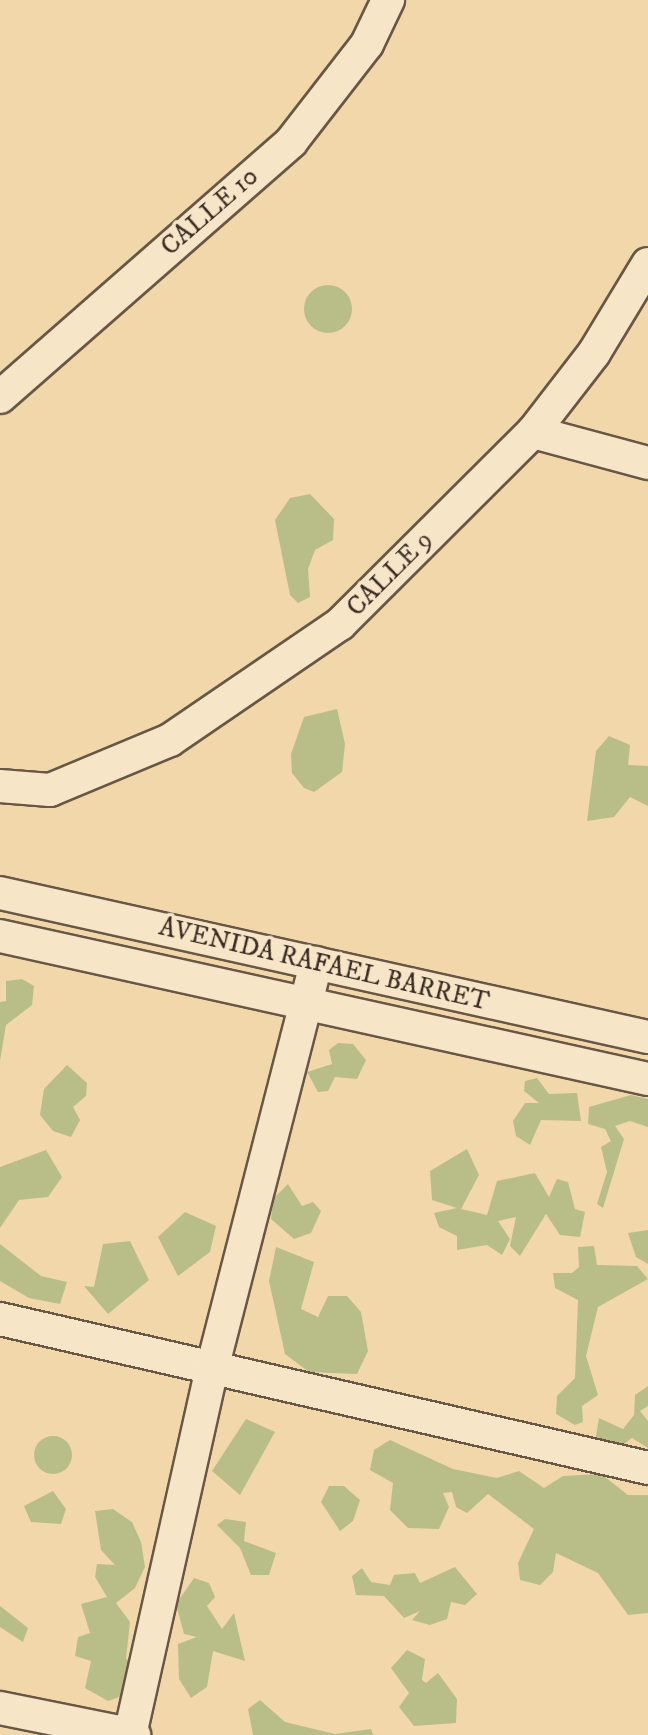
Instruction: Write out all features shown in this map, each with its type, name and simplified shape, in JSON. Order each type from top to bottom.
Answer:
[{"type":"street","name":"CALLE 10","points":[[0,397],[291,142],[367,44],[388,0]]},
{"type":"street","name":"CALLE 9","points":[[0,786],[50,790],[170,740],[340,624],[533,432],[594,353],[648,264]]},
{"type":"street","points":[[533,432],[648,463]]},
{"type":"street","name":"AVENIDA RAFAEL BARRET","points":[[0,893],[648,1037]]},
{"type":"street","name":"AVENIDA RAFAEL BARRET","points":[[0,936],[648,1079]]},
{"type":"street","points":[[0,1708],[131,1735],[213,1365],[316,963]]},
{"type":"street","points":[[0,1319],[213,1365],[648,1468]]},
{"type":"green space","points":[[328,285],[345,292],[352,309],[345,326],[328,333],[311,326],[304,309],[311,292]]},
{"type":"green space","points":[[310,494],[334,519],[333,540],[315,550],[308,569],[310,597],[298,603],[290,595],[275,520],[290,498]]},
{"type":"green space","points":[[337,709],[345,744],[342,772],[314,792],[304,788],[292,773],[291,754],[304,717]]},
{"type":"green space","points":[[609,736],[630,745],[628,765],[648,766],[648,806],[630,797],[614,817],[587,821],[596,751]]},
{"type":"green space","points":[[22,979],[34,986],[32,1005],[6,1025],[0,1061],[0,1002],[6,1001],[6,981]]},
{"type":"green space","points":[[338,1043],[353,1044],[366,1060],[357,1079],[335,1077],[328,1091],[318,1092],[307,1072],[332,1064],[329,1050]]},
{"type":"green space","points":[[67,1065],[87,1083],[86,1096],[73,1107],[80,1120],[71,1137],[53,1131],[40,1115],[44,1089]]},
{"type":"green space","points":[[537,1078],[549,1094],[577,1093],[581,1121],[541,1120],[530,1145],[516,1136],[513,1121],[525,1103],[539,1103],[524,1091],[525,1081]]},
{"type":"green space","points":[[631,1095],[648,1099],[648,1127],[630,1121],[615,1126],[624,1139],[603,1208],[597,1204],[607,1172],[601,1147],[611,1141],[605,1129],[588,1124],[589,1107]]},
{"type":"green space","points":[[467,1149],[479,1175],[461,1209],[487,1215],[497,1181],[535,1173],[549,1197],[557,1179],[568,1182],[575,1209],[585,1212],[580,1237],[560,1235],[546,1214],[520,1256],[510,1246],[516,1217],[498,1221],[510,1239],[502,1255],[487,1245],[457,1250],[457,1236],[439,1227],[434,1213],[457,1208],[432,1200],[430,1171]]},
{"type":"green space","points":[[46,1150],[62,1177],[48,1197],[19,1200],[0,1228],[0,1167]]},
{"type":"green space","points":[[288,1184],[302,1206],[313,1202],[321,1211],[311,1233],[294,1239],[271,1219],[273,1199]]},
{"type":"green space","points":[[185,1212],[216,1226],[210,1252],[178,1276],[158,1237]]},
{"type":"green space","points":[[648,1230],[648,1264],[636,1257],[628,1233]]},
{"type":"green space","points":[[130,1241],[149,1280],[108,1314],[84,1286],[94,1287],[103,1244]]},
{"type":"green space","points":[[0,1244],[41,1276],[67,1282],[60,1304],[29,1298],[0,1281]]},
{"type":"green space","points":[[594,1246],[597,1265],[637,1266],[648,1279],[598,1307],[586,1356],[598,1395],[582,1406],[583,1422],[575,1425],[556,1414],[557,1396],[575,1378],[578,1300],[555,1288],[553,1273],[572,1273],[579,1267],[578,1247]]},
{"type":"green space","points":[[276,1247],[314,1262],[301,1309],[318,1317],[328,1296],[347,1296],[361,1312],[368,1351],[357,1374],[309,1372],[285,1354],[269,1281]]},
{"type":"green space","points":[[648,1386],[648,1406],[640,1411],[648,1421],[648,1448],[632,1438],[619,1448],[595,1442],[599,1418],[623,1429],[634,1415],[635,1395]]},
{"type":"green space","points":[[246,1419],[275,1432],[240,1495],[212,1471]]},
{"type":"green space","points":[[53,1436],[67,1441],[72,1455],[67,1469],[53,1474],[39,1469],[34,1455],[39,1441]]},
{"type":"green space","points":[[390,1440],[453,1469],[497,1478],[519,1471],[544,1488],[563,1476],[601,1474],[628,1495],[648,1495],[648,1613],[628,1615],[598,1573],[556,1553],[553,1572],[540,1585],[520,1580],[518,1563],[534,1529],[488,1494],[467,1513],[456,1507],[452,1492],[443,1493],[449,1507],[439,1529],[408,1528],[390,1510],[393,1483],[370,1470],[374,1450]]},
{"type":"green space","points":[[329,1486],[344,1486],[360,1500],[353,1521],[340,1531],[321,1502]]},
{"type":"green space","points":[[53,1491],[66,1509],[61,1524],[31,1522],[24,1506]]},
{"type":"green space","points":[[113,1509],[132,1522],[141,1542],[145,1567],[135,1588],[116,1603],[130,1622],[126,1659],[147,1665],[142,1689],[108,1701],[85,1688],[91,1661],[75,1656],[78,1637],[90,1633],[81,1604],[107,1597],[95,1577],[97,1564],[115,1565],[101,1550],[95,1511]]},
{"type":"green space","points":[[225,1519],[246,1522],[244,1541],[276,1553],[269,1575],[251,1575],[240,1548],[217,1525]]},
{"type":"green space","points":[[455,1567],[477,1594],[465,1605],[451,1602],[447,1619],[430,1625],[412,1620],[420,1611],[404,1618],[384,1596],[356,1595],[352,1576],[362,1568],[371,1582],[390,1585],[394,1575],[415,1573],[420,1583]]},
{"type":"green space","points":[[194,1578],[209,1583],[215,1597],[207,1606],[222,1629],[234,1613],[245,1661],[213,1651],[207,1687],[191,1698],[179,1679],[178,1644],[197,1637],[184,1634],[176,1604]]},
{"type":"green space","points":[[0,1606],[28,1628],[23,1642],[0,1627]]},
{"type":"green space","points":[[407,1650],[425,1659],[422,1680],[426,1683],[438,1673],[457,1699],[456,1723],[414,1726],[399,1707],[409,1693],[391,1668]]},
{"type":"green space","points":[[260,1700],[285,1722],[335,1734],[371,1729],[373,1735],[253,1735],[248,1709]]}]
